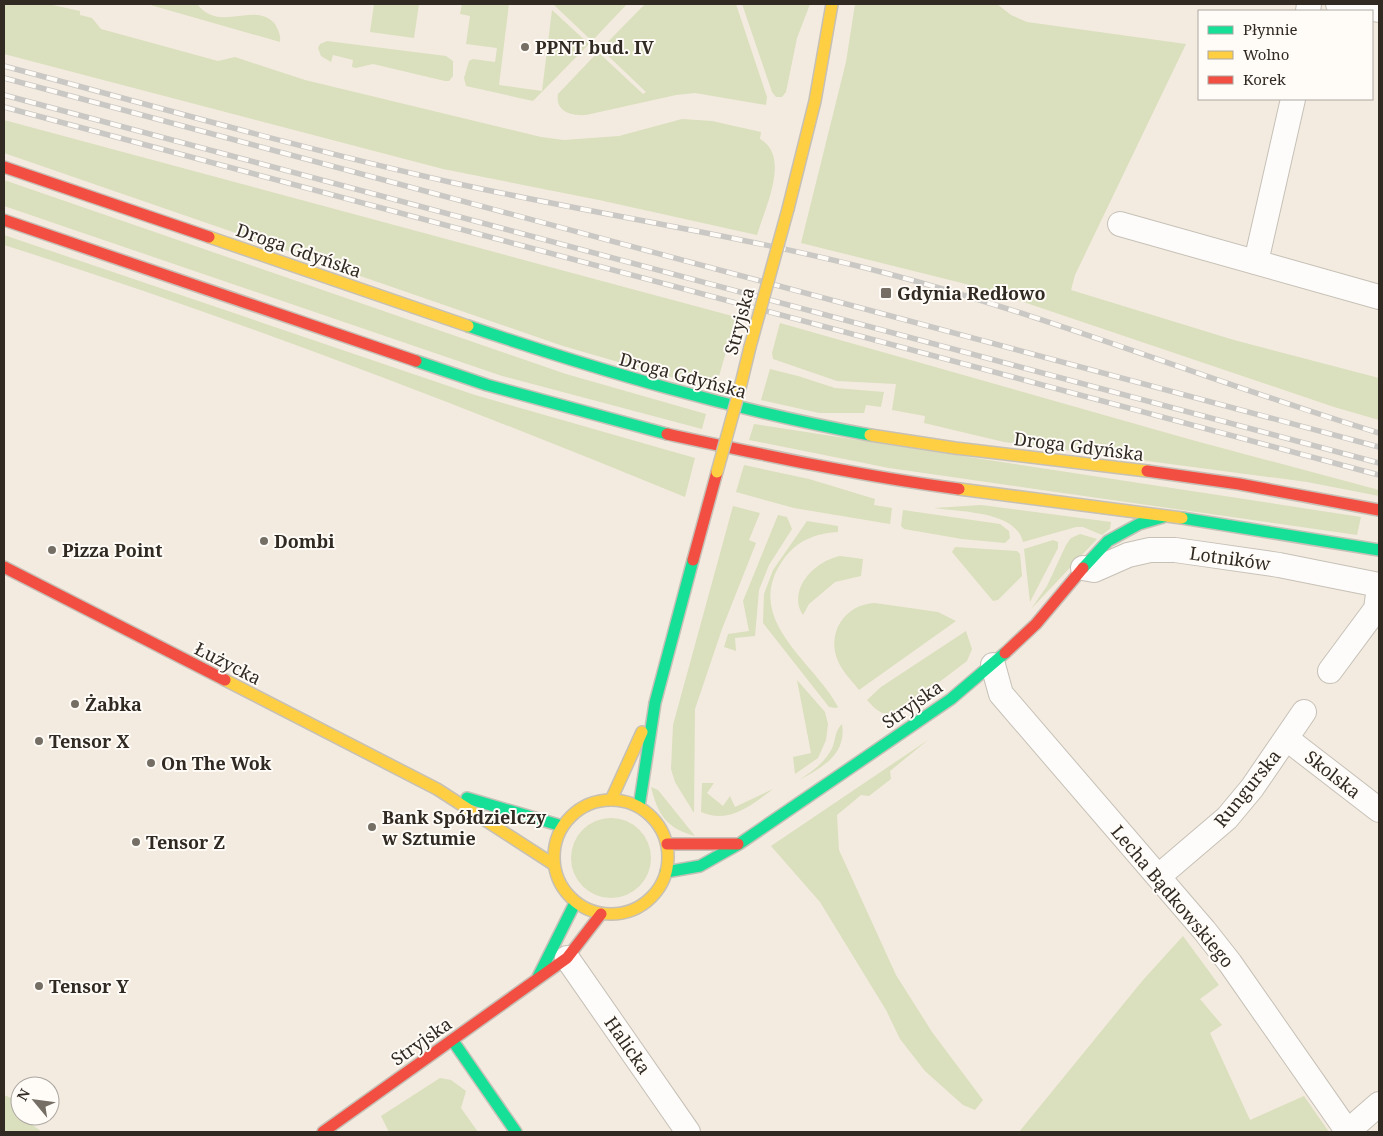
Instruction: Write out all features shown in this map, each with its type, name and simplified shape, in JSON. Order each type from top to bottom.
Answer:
[{"type":"main road","name":"Stryjska","points":[[639,807],[651,740],[655,703],[811,119],[832,4]]},
{"type":"main road","name":"Droga Gdyńska","points":[[4,167],[603,372],[760,413],[816,426],[949,448],[1245,485],[1379,510]]},
{"type":"main road","points":[[4,220],[487,385],[650,430],[784,460],[900,481],[1166,516],[1326,540],[1379,550]]},
{"type":"main road","name":"Stryjska","points":[[666,872],[700,866],[739,844],[951,699],[993,665],[1036,624],[1108,541],[1139,524],[1166,516]]},
{"type":"main road","name":"Łużycka","points":[[4,567],[437,789],[553,864]]},
{"type":"main road","name":"Stryjska","points":[[612,800],[655,703]]},
{"type":"main road","name":"Łużycka","points":[[437,789],[562,826]]},
{"type":"main road","points":[[612,800],[639,807],[656,823],[667,844],[666,872],[657,891],[642,906],[622,914],[601,914],[587,910],[574,903],[564,892],[553,864],[554,844],[562,826],[576,812],[592,803],[612,800]]},
{"type":"main road","points":[[667,844],[739,844]]},
{"type":"main road","name":"Stryjska","points":[[537,978],[574,903]]},
{"type":"main road","name":"Stryjska","points":[[323,1132],[355,1107],[453,1041],[537,978],[568,958],[601,914]]},
{"type":"main road","points":[[453,1041],[516,1132]]},
{"type":"street","points":[[1338,4],[1379,10]]},
{"type":"street","points":[[1256,262],[1293,100]]},
{"type":"street","points":[[1120,224],[1379,297]]},
{"type":"street","name":"Lotników","points":[[1083,568],[1094,570],[1128,555],[1150,550],[1176,550],[1278,565],[1379,586]]},
{"type":"street","points":[[1330,671],[1376,609],[1379,586]]},
{"type":"street","name":"Lecha Bądkowskiego","points":[[993,665],[1001,694],[1159,876],[1230,962],[1348,1132]]},
{"type":"street","name":"Rungurska","points":[[1159,876],[1227,818],[1252,788],[1304,712]]},
{"type":"street","name":"Skolska","points":[[1286,738],[1379,810]]},
{"type":"street","name":"Halicka","points":[[568,958],[688,1132]]},
{"type":"street","points":[[1348,1132],[1379,1104]]},
{"type":"green space","points":[[4,4],[48,4],[80,11],[80,15],[92,18],[101,29],[218,61],[235,57],[305,80],[541,137],[564,140],[619,136],[682,119],[712,121],[761,132],[760,139],[769,147],[774,157],[775,170],[770,197],[757,235],[599,200],[443,169],[4,54]]},
{"type":"green space","points":[[147,4],[197,4],[206,12],[216,16],[257,15],[267,17],[275,24],[280,35],[280,42]]},
{"type":"green space","points":[[374,4],[419,4],[414,38],[370,32]]},
{"type":"green space","points":[[462,4],[509,4],[499,85],[542,91],[552,10],[589,44],[533,101],[466,86],[464,78],[469,61],[473,59],[495,62],[497,48],[466,44],[470,16],[460,14]]},
{"type":"green space","points":[[553,4],[627,4],[592,41]]},
{"type":"green space","points":[[645,4],[736,4],[767,97],[766,105],[695,93],[676,95],[586,115],[570,114],[562,109],[559,105],[558,94],[598,52],[643,94],[646,92],[601,49]]},
{"type":"green space","points":[[742,4],[810,4],[797,38],[786,92],[782,97],[776,97],[772,92]]},
{"type":"green space","points":[[855,4],[997,4],[1011,15],[1027,22],[1186,44],[1075,275],[1071,290],[1234,340],[1379,378],[1379,420],[1334,407],[982,288],[801,243],[846,62]]},
{"type":"green space","points":[[327,41],[446,56],[453,61],[453,76],[449,81],[445,81],[373,64],[356,68],[352,67],[353,60],[333,55],[331,62],[321,56],[318,48],[320,44]]},
{"type":"green space","points":[[4,120],[736,317],[715,390],[563,346],[4,153]]},
{"type":"green space","points":[[4,180],[566,374],[706,414],[702,429],[502,376],[4,206]]},
{"type":"green space","points":[[4,235],[475,395],[695,458],[685,497],[347,364],[176,302],[4,245]]},
{"type":"green space","points":[[780,323],[1192,440],[1379,490],[1379,496],[1307,482],[1004,442],[924,423],[925,416],[892,410],[896,384],[837,381],[773,359],[772,353]]},
{"type":"green space","points":[[770,369],[835,388],[884,392],[881,407],[866,405],[864,413],[819,413],[761,400]]},
{"type":"green space","points":[[754,424],[1361,517],[1357,535],[889,468],[749,440]]},
{"type":"green space","points":[[744,465],[809,479],[875,499],[874,505],[892,508],[890,524],[794,508],[736,492]]},
{"type":"green space","points":[[981,505],[1111,522],[1110,529],[1102,535],[1083,527],[1076,527],[1023,542],[1018,532],[1010,524],[999,519],[972,512],[934,508]]},
{"type":"green space","points":[[733,506],[760,513],[749,540],[756,543],[722,629],[695,709],[694,813],[675,782],[671,769],[673,725]]},
{"type":"green space","points":[[903,510],[1000,524],[1009,531],[1010,538],[1005,543],[962,539],[904,529],[901,526]]},
{"type":"green space","points":[[778,515],[787,517],[792,529],[769,565],[759,590],[755,636],[735,638],[736,651],[724,647],[728,634],[749,631],[743,601]]},
{"type":"green space","points":[[807,521],[838,526],[838,532],[814,536],[800,543],[788,553],[772,582],[771,602],[776,621],[786,639],[827,690],[838,707],[836,708],[829,707],[763,623],[764,594],[773,570]]},
{"type":"green space","points":[[1080,534],[1097,539],[1031,609],[1047,586],[1066,545],[1071,538]]},
{"type":"green space","points":[[1053,540],[1058,542],[1058,548],[1030,602],[1024,549]]},
{"type":"green space","points":[[955,547],[1017,551],[1020,554],[1022,576],[998,600],[993,601],[952,552]]},
{"type":"green space","points":[[840,556],[863,559],[861,576],[835,582],[809,604],[803,615],[799,605],[799,596],[801,586],[806,578],[821,564]]},
{"type":"green space","points":[[875,603],[938,612],[956,621],[859,690],[838,661],[834,640],[841,622],[847,614],[864,605]]},
{"type":"green space","points":[[966,631],[972,649],[967,661],[897,714],[880,712],[867,700],[881,687]]},
{"type":"green space","points":[[797,680],[825,712],[828,724],[826,740],[818,758],[795,774],[793,757],[811,753]]},
{"type":"green space","points":[[842,724],[840,744],[831,759],[816,771],[799,780],[814,770],[827,757]]},
{"type":"green space","points":[[928,740],[890,771],[891,779],[869,796],[861,795],[837,815],[839,850],[896,975],[932,1032],[983,1100],[975,1110],[963,1105],[925,1071],[900,1039],[886,1010],[820,902],[771,846]]},
{"type":"green space","points":[[702,783],[714,783],[707,793],[723,806],[730,796],[735,807],[773,789],[748,807],[721,816],[701,812]]},
{"type":"green space","points":[[651,787],[658,790],[695,836],[677,829],[665,819],[660,813]]},
{"type":"green space","points":[[611,818],[626,821],[639,830],[648,843],[651,858],[648,873],[639,886],[626,895],[611,898],[596,895],[583,886],[574,873],[571,858],[574,843],[583,830],[596,821]]},
{"type":"green space","points":[[1183,936],[1219,985],[1200,999],[1222,1025],[1210,1033],[1250,1120],[1304,1096],[1329,1132],[1019,1132],[1143,980]]},
{"type":"green space","points":[[440,1078],[451,1080],[466,1091],[461,1108],[478,1132],[389,1132],[381,1116]]},
{"type":"green space","points":[[4,1095],[10,1098],[10,1126],[34,1126],[42,1132],[4,1132]]},
{"type":"railway","points":[[4,66],[285,142],[397,170],[508,195],[781,248],[889,274],[1013,310],[1379,433]]},
{"type":"railway","points":[[4,78],[1379,447]]},
{"type":"railway","points":[[4,95],[1379,463]]},
{"type":"railway","points":[[4,107],[1379,475]]},
{"type":"traffic: fast","points":[[468,326],[668,388],[768,414],[870,435]]},
{"type":"traffic: fast","points":[[416,361],[487,385],[667,434]]},
{"type":"traffic: fast","points":[[1083,568],[1108,541],[1139,524],[1163,517]]},
{"type":"traffic: fast","points":[[1182,518],[1379,550]]},
{"type":"traffic: fast","points":[[639,807],[655,703],[693,560]]},
{"type":"traffic: fast","points":[[666,872],[700,866],[739,844],[951,699],[1005,653]]},
{"type":"traffic: fast","points":[[467,798],[562,826]]},
{"type":"traffic: fast","points":[[538,977],[575,903]]},
{"type":"traffic: fast","points":[[453,1041],[516,1132]]},
{"type":"traffic: slow","points":[[788,209],[815,101],[832,4]]},
{"type":"traffic: slow","points":[[750,347],[788,209]]},
{"type":"traffic: slow","points":[[209,237],[468,326]]},
{"type":"traffic: slow","points":[[739,392],[750,347]]},
{"type":"traffic: slow","points":[[717,472],[739,392]]},
{"type":"traffic: slow","points":[[870,435],[955,448],[1147,471]]},
{"type":"traffic: slow","points":[[959,489],[1182,518]]},
{"type":"traffic: slow","points":[[225,680],[437,789],[553,864]]},
{"type":"traffic: slow","points":[[611,800],[642,732]]},
{"type":"traffic: slow","points":[[611,800],[633,804],[643,809],[659,825],[664,835],[668,857],[664,879],[659,889],[643,905],[633,910],[611,914],[589,910],[579,905],[563,889],[558,879],[554,857],[558,835],[563,825],[579,809],[589,804],[611,800]]},
{"type":"traffic: jam","points":[[4,167],[209,237]]},
{"type":"traffic: jam","points":[[4,220],[416,361]]},
{"type":"traffic: jam","points":[[667,434],[849,471],[959,489]]},
{"type":"traffic: jam","points":[[1147,471],[1239,484],[1379,510]]},
{"type":"traffic: jam","points":[[693,560],[717,472]]},
{"type":"traffic: jam","points":[[4,567],[225,680]]},
{"type":"traffic: jam","points":[[1005,653],[1036,624],[1083,568]]},
{"type":"traffic: jam","points":[[667,844],[738,844]]},
{"type":"traffic: jam","points":[[323,1132],[567,958],[601,914]]},
{"type":"place","name":"PPNT bud. IV","points":[[525,47]]},
{"type":"place","name":"Gdynia Redłowo","points":[[886,293]]},
{"type":"place","name":"Dombi","points":[[264,541]]},
{"type":"place","name":"Pizza Point","points":[[52,550]]},
{"type":"place","name":"Żabka","points":[[75,704]]},
{"type":"place","name":"Tensor X","points":[[39,741]]},
{"type":"place","name":"On The Wok","points":[[151,763]]},
{"type":"place","name":"Bank Spółdzielczy w Sztumie","points":[[372,827]]},
{"type":"place","name":"Tensor Z","points":[[136,842]]},
{"type":"place","name":"Tensor Y","points":[[39,986]]}]
